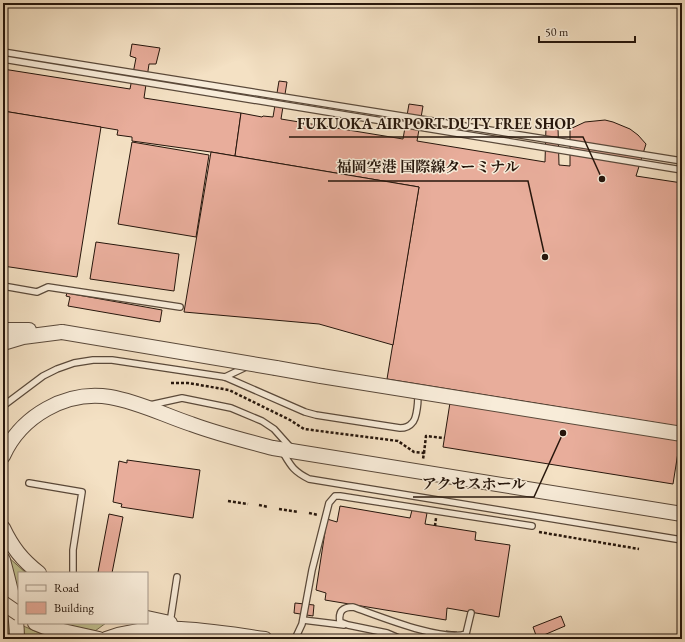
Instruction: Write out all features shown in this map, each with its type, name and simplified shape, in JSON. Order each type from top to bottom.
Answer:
[{"type":"street","points":[[3,330],[62,332],[682,434]]},
{"type":"street","points":[[3,343],[23,337],[62,332]]},
{"type":"street","points":[[4,451],[27,423],[51,406],[80,397],[109,397],[146,406],[210,431],[249,442],[287,450],[682,514]]},
{"type":"street","points":[[3,528],[10,543],[22,558],[37,572]]},
{"type":"street","points":[[3,560],[14,603],[17,639]]},
{"type":"street","points":[[3,603],[18,613]]},
{"type":"street","points":[[148,618],[201,630],[265,639]]},
{"type":"street","points":[[38,624],[99,639]]},
{"type":"street","points":[[106,639],[116,635],[152,629],[201,630]]},
{"type":"lane","points":[[3,52],[682,161]]},
{"type":"lane","points":[[3,59],[682,170]]},
{"type":"lane","points":[[3,286],[37,292],[48,287],[180,307]]},
{"type":"lane","points":[[3,406],[43,376],[58,369],[74,363],[93,360],[112,360],[225,377],[316,415],[400,428],[409,426],[415,420],[418,398],[416,390],[408,384],[269,363],[252,364],[225,377]]},
{"type":"lane","points":[[146,406],[182,398],[231,408],[262,421],[274,428],[287,450],[290,466],[298,473],[309,479],[682,540]]},
{"type":"lane","points":[[29,483],[82,492],[73,550],[73,572]]},
{"type":"lane","points":[[294,639],[302,624],[312,570],[329,503],[335,496],[532,526]]},
{"type":"lane","points":[[170,623],[177,577]]},
{"type":"lane","points":[[348,625],[340,622],[339,616],[341,610],[345,607],[353,607],[425,633],[451,638],[460,637],[466,634],[471,613]]},
{"type":"lane","points":[[303,620],[348,625],[388,633],[401,639]]},
{"type":"path","points":[[422,465],[426,436],[444,438]]},
{"type":"path","points":[[398,441],[414,452],[424,453]]},
{"type":"path","points":[[228,501],[248,504]]},
{"type":"path","points":[[258,506],[268,507]]},
{"type":"path","points":[[279,509],[298,512]]},
{"type":"path","points":[[537,532],[639,549]]},
{"type":"green space","points":[[7,556],[25,572],[18,572],[18,604]]},
{"type":"green space","points":[[3,614],[12,620],[12,639],[3,639]]},
{"type":"green space","points":[[64,624],[105,624],[95,631]]},
{"type":"green space","points":[[21,625],[42,634],[65,639],[22,639]]},
{"type":"building","points":[[132,44],[160,48],[156,64],[149,64],[144,98],[241,113],[235,156],[132,141],[132,137],[117,135],[118,130],[3,111],[3,69],[130,89],[136,58],[130,56]]},
{"type":"building","points":[[279,81],[287,82],[281,119],[403,139],[409,104],[423,106],[417,141],[545,162],[546,126],[558,127],[559,165],[570,166],[570,129],[585,122],[605,120],[630,129],[638,135],[646,144],[636,176],[682,183],[682,427],[387,379],[419,187],[235,156],[241,113],[262,117],[273,117]]},
{"type":"building","points":[[3,111],[101,127],[77,277],[3,266]]},
{"type":"building","points":[[132,142],[209,155],[196,237],[118,224]]},
{"type":"building","points":[[211,152],[419,187],[393,345],[319,324],[184,312]]},
{"type":"building","points":[[96,242],[179,254],[174,291],[90,279]]},
{"type":"building","points":[[67,293],[162,310],[160,322],[68,306],[70,297],[66,296]]},
{"type":"building","points":[[452,390],[682,427],[673,484],[443,447]]},
{"type":"building","points":[[127,460],[200,470],[193,518],[121,507],[122,504],[113,502],[119,461],[127,463]]},
{"type":"building","points":[[340,506],[410,518],[412,510],[427,513],[425,524],[476,532],[475,540],[510,545],[499,617],[447,608],[446,620],[325,600],[326,593],[316,590],[327,519],[337,522]]},
{"type":"building","points":[[109,514],[123,517],[112,572],[98,572]]},
{"type":"building","points":[[295,603],[314,605],[313,616],[294,613]]},
{"type":"building","points":[[561,616],[565,626],[537,638],[533,627]]},
{"type":"building","points":[[446,631],[457,632],[456,639],[446,639]]},
{"type":"place","name":"FUKUOKA AIRPORT DUTY FREE SHOP","points":[[602,179]]},
{"type":"place","name":"福岡空港 国際線ターミナル","points":[[545,257]]},
{"type":"place","name":"アクセスホール","points":[[563,433]]}]
